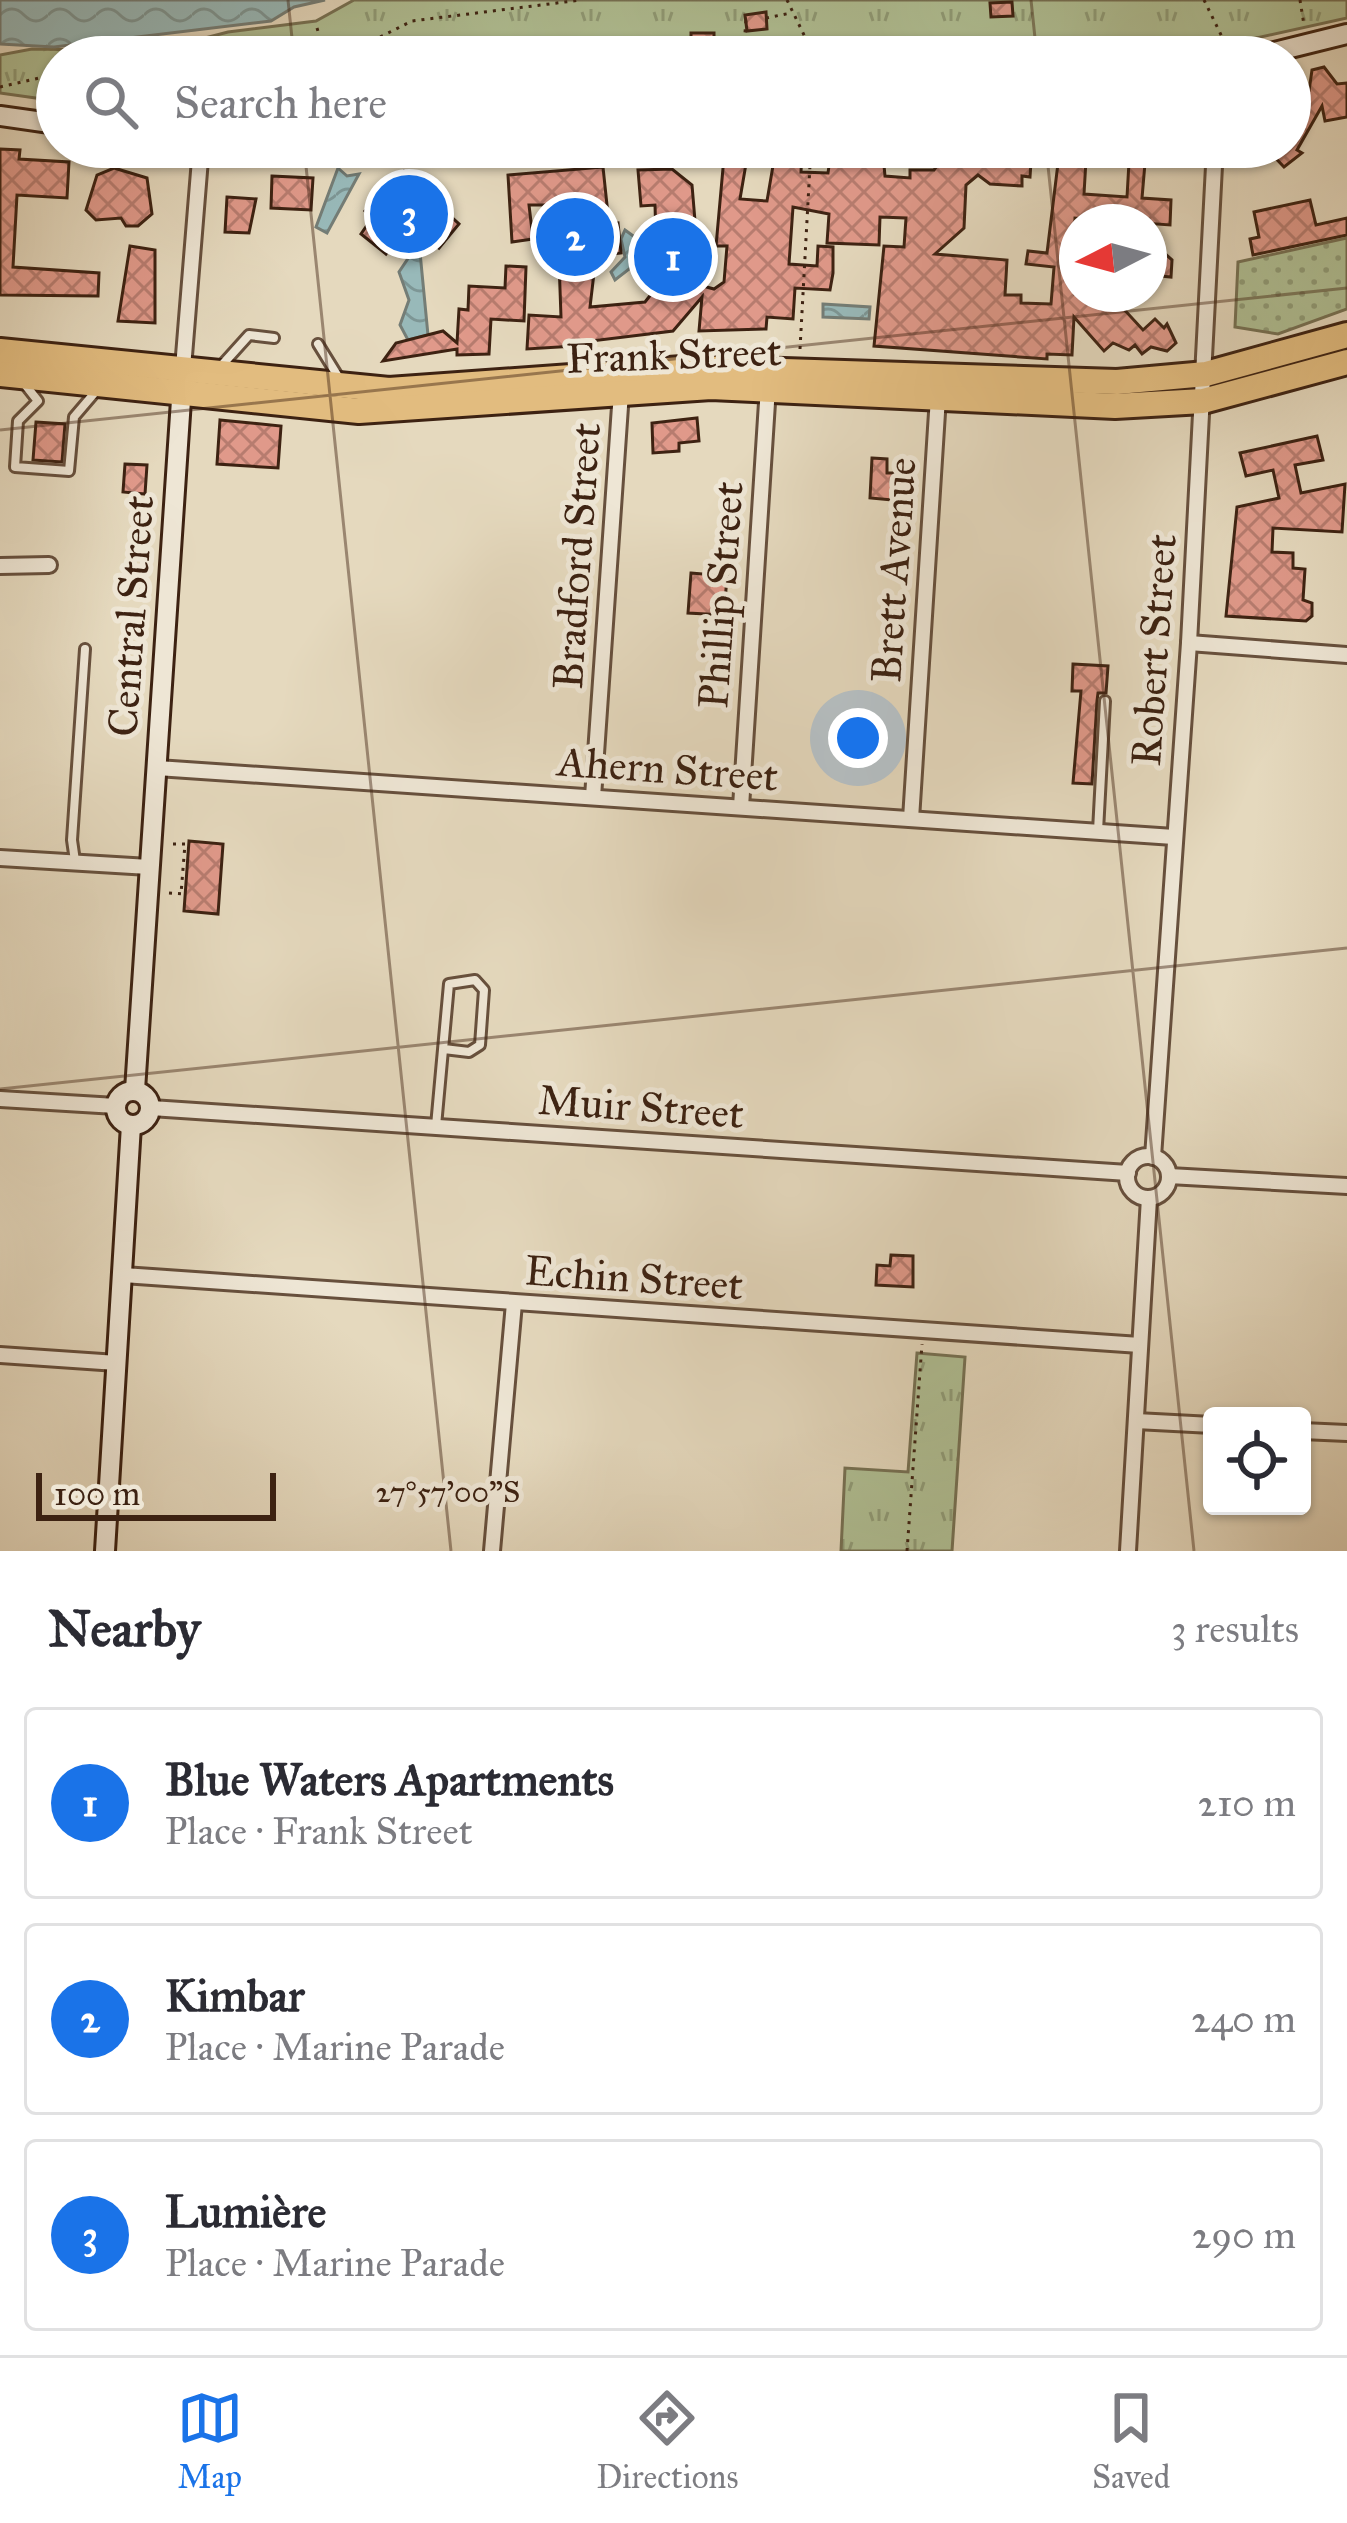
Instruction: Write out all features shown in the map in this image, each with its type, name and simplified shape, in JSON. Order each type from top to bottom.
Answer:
[{"type":"highway","name":"Frank Street","points":[[0,351],[346,388],[418,390],[696,368],[1117,382],[1206,374],[1347,335]]},
{"type":"highway","name":"Frank Street","points":[[10,375],[359,411],[621,392],[768,387],[1079,406],[1203,401],[1347,362]]},
{"type":"main road","points":[[1311,43],[1347,34]]},
{"type":"main road","points":[[0,116],[36,121]]},
{"type":"main road","name":"Central Street","points":[[135,1090],[183,368]]},
{"type":"main road","points":[[135,1090],[148,1098],[151,1108],[143,1122],[131,1125],[119,1118],[116,1106],[119,1097],[135,1090]]},
{"type":"main road","points":[[104,1551],[131,1125]]},
{"type":"street","name":"Central Street","points":[[183,368],[199,168]]},
{"type":"street","name":"Robert Street","points":[[1153,1156],[1206,374],[1214,168]]},
{"type":"street","name":"Phillip Street","points":[[741,807],[768,387]]},
{"type":"street","name":"Bradford Street","points":[[593,797],[621,392]]},
{"type":"street","name":"Brett Avenue","points":[[911,820],[938,397]]},
{"type":"street","points":[[0,566],[49,565]]},
{"type":"street","points":[[1189,643],[1347,655]]},
{"type":"street","name":"Ahern Street","points":[[157,768],[1174,837]]},
{"type":"street","points":[[0,858],[149,867]]},
{"type":"street","points":[[0,1099],[116,1106]]},
{"type":"street","name":"Muir Street","points":[[151,1108],[1128,1173]]},
{"type":"street","points":[[1153,1156],[1162,1161],[1169,1176],[1162,1193],[1149,1198],[1131,1189],[1128,1173],[1137,1159],[1153,1156]]},
{"type":"street","points":[[1169,1176],[1347,1186]]},
{"type":"street","points":[[1128,1551],[1149,1198]]},
{"type":"street","name":"Echin Street","points":[[123,1276],[1140,1345]]},
{"type":"street","points":[[492,1551],[514,1303]]},
{"type":"street","points":[[0,1355],[117,1363]]},
{"type":"street","points":[[1136,1421],[1203,1425]]},
{"type":"street","points":[[1311,1431],[1347,1433]]},
{"type":"lane","points":[[217,371],[249,335],[274,338]]},
{"type":"lane","points":[[318,344],[346,388]]},
{"type":"lane","points":[[10,375],[38,401],[18,421],[15,467],[69,471],[74,417],[102,385]]},
{"type":"lane","points":[[76,862],[71,845],[85,649]]},
{"type":"lane","points":[[1098,832],[1105,700]]},
{"type":"lane","points":[[436,1127],[449,984],[476,980],[484,990],[480,1045],[469,1052],[444,1049]]},
{"type":"path","points":[[382,36],[412,21],[581,0]]},
{"type":"path","points":[[787,0],[804,36]]},
{"type":"path","points":[[1204,0],[1222,36]]},
{"type":"path","points":[[1210,8],[1213,0]]},
{"type":"path","points":[[1300,0],[1304,25]]},
{"type":"path","points":[[766,19],[792,12]]},
{"type":"path","points":[[745,36],[746,20]]},
{"type":"path","points":[[317,28],[319,36]]},
{"type":"path","points":[[0,87],[36,79]]},
{"type":"path","points":[[798,369],[811,168]]},
{"type":"path","points":[[169,893],[183,894],[185,844],[173,844]]},
{"type":"path","points":[[907,1551],[923,1330]]},
{"type":"green space","points":[[354,0],[1347,0],[1347,18],[1265,36],[213,36],[316,21]]},
{"type":"green space","points":[[36,49],[36,98],[0,93],[0,55]]},
{"type":"green space","points":[[1347,238],[1347,309],[1278,334],[1235,327],[1238,262]]},
{"type":"green space","points":[[917,1353],[965,1357],[952,1551],[841,1551],[845,1468],[908,1472]]},
{"type":"water","points":[[0,0],[325,0],[294,7],[271,21],[146,36],[36,36],[36,46],[0,44]]},
{"type":"water","points":[[338,168],[347,176],[359,174],[327,233],[316,227]]},
{"type":"water","points":[[625,230],[636,238],[633,266],[615,280],[611,272],[625,257],[621,239]]},
{"type":"water","points":[[419,242],[428,335],[408,340],[400,325],[409,300],[399,272]]},
{"type":"water","points":[[823,304],[870,307],[869,319],[823,317]]},
{"type":"building","points":[[1012,2],[1013,16],[991,17],[990,3]]},
{"type":"building","points":[[766,12],[767,29],[747,31],[745,15]]},
{"type":"building","points":[[1324,67],[1337,84],[1347,83],[1347,117],[1325,121],[1322,106],[1311,125],[1312,70]]},
{"type":"building","points":[[0,149],[20,150],[19,159],[36,160],[36,168],[69,168],[67,198],[17,195],[13,267],[99,273],[98,296],[0,295]]},
{"type":"building","points":[[114,168],[147,178],[152,214],[138,226],[126,226],[121,218],[96,220],[86,210],[97,175]]},
{"type":"building","points":[[603,168],[609,224],[618,223],[621,253],[596,256],[590,307],[645,302],[671,269],[657,271],[655,205],[641,206],[638,170],[672,169],[692,185],[697,245],[689,249],[692,283],[714,289],[724,282],[727,246],[716,246],[723,168],[745,168],[740,199],[767,201],[773,168],[801,168],[801,172],[884,168],[885,176],[910,178],[910,170],[1031,168],[1030,177],[1022,176],[1022,186],[990,184],[978,175],[966,185],[964,228],[935,254],[1007,260],[1005,295],[1021,295],[1021,303],[1051,304],[1054,267],[1026,264],[1028,251],[1047,253],[1057,168],[1086,168],[1084,194],[1127,197],[1129,168],[1145,168],[1142,198],[1171,200],[1170,225],[1167,204],[1059,204],[1059,312],[1126,312],[1143,330],[1155,319],[1164,328],[1167,324],[1176,343],[1167,351],[1151,347],[1142,354],[1135,345],[1129,350],[1113,343],[1104,351],[1074,317],[1072,355],[1047,354],[1047,359],[874,346],[884,246],[904,247],[906,218],[880,217],[879,245],[827,243],[829,214],[793,207],[789,264],[817,266],[818,246],[833,247],[833,273],[830,290],[795,288],[793,319],[767,317],[766,329],[699,331],[702,297],[673,331],[591,341],[591,345],[527,349],[529,315],[561,317],[557,205],[529,205],[533,239],[512,242],[508,175]]},
{"type":"building","points":[[404,171],[450,203],[445,211],[459,224],[439,248],[417,229],[404,230],[386,254],[361,234],[372,218],[365,211]]},
{"type":"building","points":[[272,176],[313,178],[311,210],[271,208]]},
{"type":"building","points":[[227,197],[256,199],[249,233],[225,232]]},
{"type":"building","points":[[1310,200],[1316,225],[1347,218],[1347,235],[1253,255],[1250,239],[1259,237],[1254,212]]},
{"type":"building","points":[[130,246],[155,250],[155,323],[118,321]]},
{"type":"building","points":[[506,266],[526,267],[524,321],[491,319],[489,354],[457,355],[457,349],[383,361],[396,343],[443,331],[457,343],[459,309],[468,310],[469,286],[505,288]]},
{"type":"building","points":[[697,418],[699,441],[679,443],[679,451],[653,453],[652,423]]},
{"type":"building","points":[[220,420],[281,426],[278,468],[217,464]]},
{"type":"building","points":[[36,422],[65,424],[62,462],[33,460]]},
{"type":"building","points":[[1317,436],[1323,460],[1295,465],[1301,493],[1345,484],[1342,532],[1273,528],[1272,552],[1293,553],[1293,568],[1305,569],[1303,600],[1312,603],[1312,616],[1306,621],[1226,616],[1237,507],[1279,498],[1273,470],[1246,476],[1240,453]]},
{"type":"building","points":[[872,458],[887,459],[887,473],[905,473],[904,501],[870,498]]},
{"type":"building","points":[[125,464],[147,465],[145,494],[123,492]]},
{"type":"building","points":[[691,573],[727,576],[724,615],[688,613]]},
{"type":"building","points":[[1073,664],[1108,666],[1106,693],[1098,693],[1092,784],[1073,783],[1081,691],[1072,691]]},
{"type":"building","points":[[189,841],[223,844],[218,914],[184,911]]},
{"type":"building","points":[[891,1255],[913,1256],[913,1287],[876,1285],[877,1265],[890,1266]]},
{"type":"place","name":"Lumière","points":[[409,214]]},
{"type":"place","name":"Kimbar","points":[[575,237]]},
{"type":"place","name":"Blue Waters Apartments","points":[[673,257]]}]
